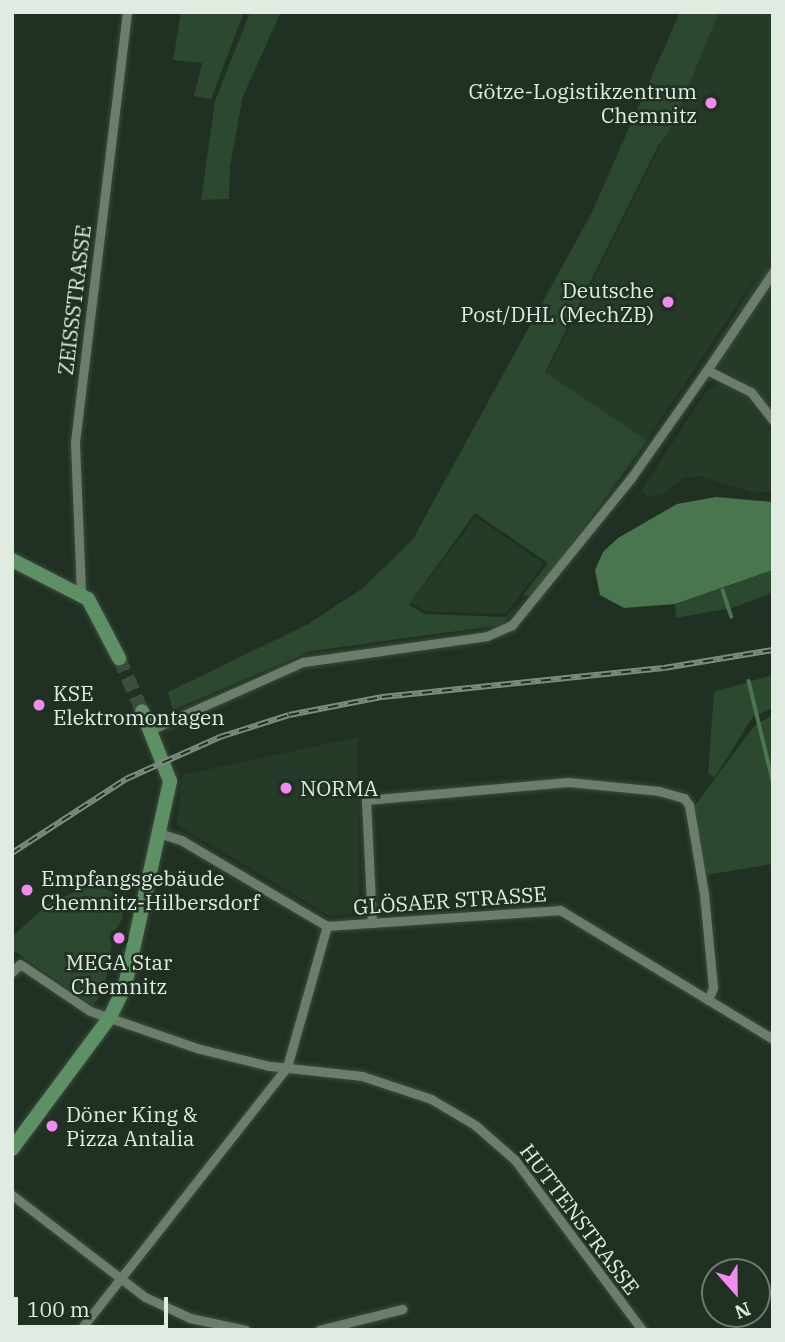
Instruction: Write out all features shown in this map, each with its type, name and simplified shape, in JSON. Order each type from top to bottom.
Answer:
[{"type":"main road","points":[[13,562],[82,593],[97,610],[119,658]]},
{"type":"main road","points":[[12,1149],[110,1017],[125,986],[170,776],[142,711]]},
{"type":"street","name":"ZEISSSTRASSE","points":[[82,593],[75,442],[127,12]]},
{"type":"street","points":[[150,730],[303,662],[487,636],[512,625],[623,489],[773,272]]},
{"type":"street","points":[[707,370],[751,392],[773,419]]},
{"type":"street","points":[[372,923],[366,800],[568,782],[659,791],[684,798],[689,805],[705,907],[713,988],[708,1000]]},
{"type":"street","name":"GLÖSAER STRASSE","points":[[159,833],[181,840],[327,926],[560,910],[773,1039]]},
{"type":"street","points":[[80,1330],[287,1067],[327,926]]},
{"type":"street","name":"HUTTENSTRASSE","points":[[12,972],[20,964],[90,1011],[200,1049],[287,1067],[390,1083],[431,1099],[475,1125],[527,1175],[642,1330]]},
{"type":"street","points":[[12,1195],[119,1278],[176,1313],[246,1330]]},
{"type":"street","points":[[319,1330],[402,1309]]},
{"type":"shaded area","points":[[181,12],[244,12],[211,99],[194,96],[202,63],[173,60]]},
{"type":"shaded area","points":[[250,12],[281,12],[243,96],[230,166],[229,199],[201,200],[215,101]]},
{"type":"shaded area","points":[[680,12],[719,12],[672,126],[658,146],[545,372],[647,440],[642,448],[534,595],[523,595],[548,563],[475,513],[409,605],[425,614],[506,617],[519,602],[502,625],[311,651],[173,710],[168,692],[308,624],[363,588],[413,539],[592,212]]},
{"type":"shaded area","points":[[710,12],[773,12],[773,411],[755,388],[707,360],[761,270],[647,440],[546,373],[659,149]]},
{"type":"shaded area","points":[[721,383],[745,396],[773,434],[773,491],[754,493],[700,476],[683,478],[664,494],[650,497],[641,491],[707,390]]},
{"type":"shaded area","points":[[716,497],[773,502],[773,570],[675,604],[624,608],[600,595],[595,570],[603,552],[618,538],[677,504]]},
{"type":"shaded area","points":[[476,517],[544,564],[505,614],[426,611],[411,603]]},
{"type":"shaded area","points":[[773,570],[773,591],[766,595],[732,608],[676,618],[675,604]]},
{"type":"shaded area","points":[[773,675],[773,708],[753,717],[714,778],[708,773],[714,692]]},
{"type":"shaded area","points":[[773,715],[773,864],[705,875],[693,808],[755,725]]},
{"type":"shaded area","points":[[358,737],[359,913],[330,916],[177,825],[182,775]]},
{"type":"shaded area","points":[[87,879],[126,899],[121,922],[114,932],[104,990],[93,1006],[14,951],[14,935],[49,903],[79,890]]},
{"type":"waterway","points":[[723,590],[732,617]]},
{"type":"waterway","points":[[749,681],[773,781]]},
{"type":"tunnel","points":[[119,658],[142,711]]},
{"type":"railway","points":[[12,853],[126,779],[220,737],[289,715],[382,697],[664,668],[773,650]]},
{"type":"place","name":"Götze-Logistikzentrum Chemnitz","points":[[711,103]]},
{"type":"place","name":"Deutsche Post/DHL (MechZB)","points":[[668,302]]},
{"type":"place","name":"KSE Elektromontagen","points":[[39,705]]},
{"type":"place","name":"NORMA","points":[[286,788]]},
{"type":"place","name":"Empfangsgebäude Chemnitz-Hilbersdorf","points":[[27,890]]},
{"type":"place","name":"MEGA Star Chemnitz","points":[[119,938]]},
{"type":"place","name":"Döner King & Pizza Antalia","points":[[52,1126]]}]
